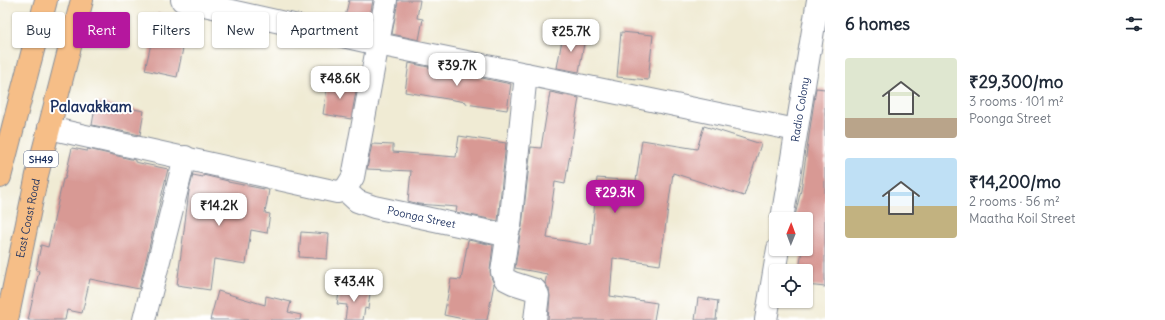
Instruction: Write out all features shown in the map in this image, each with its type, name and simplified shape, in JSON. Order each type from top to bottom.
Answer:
[{"type":"main road","points":[[0,177],[46,0]]},
{"type":"main road","name":"East Coast Road","points":[[7,320],[37,175],[82,0]]},
{"type":"street","points":[[182,0],[378,44],[796,130]]},
{"type":"street","points":[[49,128],[337,192],[345,190],[353,177],[386,0]]},
{"type":"street","name":"Radio Colony","points":[[783,212],[818,0]]},
{"type":"street","points":[[526,74],[510,226],[502,272],[505,279],[535,290],[538,294],[535,320]]},
{"type":"street","points":[[144,320],[185,157]]},
{"type":"street","name":"Poonga Street","points":[[345,190],[357,201],[374,207],[500,234],[508,231]]},
{"type":"street","points":[[766,320],[777,256]]},
{"type":"building","points":[[349,0],[373,0],[371,12],[346,12]]},
{"type":"building","points":[[398,0],[420,0],[417,18],[423,19],[419,40],[392,34]]},
{"type":"building","points":[[621,32],[653,35],[648,80],[617,77]]},
{"type":"building","points":[[563,34],[585,38],[579,72],[557,68]]},
{"type":"building","points":[[150,48],[183,48],[177,77],[145,70]]},
{"type":"building","points":[[409,63],[511,84],[507,110],[466,104],[466,102],[405,92]]},
{"type":"building","points":[[328,81],[357,86],[351,119],[323,114]]},
{"type":"building","points":[[816,88],[825,89],[825,287],[813,286],[813,264],[800,264],[801,256],[813,256],[813,212],[796,212],[801,190]]},
{"type":"building","points":[[550,92],[579,98],[565,184],[555,182],[547,238],[591,245],[597,178],[636,181],[642,140],[697,149],[704,126],[761,144],[744,196],[673,173],[660,265],[613,258],[610,296],[657,303],[654,320],[548,320],[550,296],[549,289],[545,283],[547,274],[515,268],[522,227],[531,147],[541,148]]},
{"type":"building","points":[[96,102],[144,111],[140,135],[92,125]]},
{"type":"building","points":[[459,136],[506,143],[498,221],[456,212],[457,207],[418,204],[408,201],[411,171],[367,169],[372,144],[393,145],[393,152],[456,157]]},
{"type":"building","points":[[72,148],[87,151],[88,149],[135,160],[135,162],[168,169],[139,289],[90,279],[82,313],[67,310],[65,320],[28,320],[39,271],[36,270],[41,245],[48,247],[63,179],[65,179]]},
{"type":"building","points":[[193,175],[203,177],[203,175],[228,182],[269,190],[265,213],[270,214],[267,233],[251,230],[246,264],[214,259],[210,290],[177,285],[189,191]]},
{"type":"building","points":[[301,232],[329,234],[327,259],[299,257]]},
{"type":"building","points":[[468,240],[493,245],[490,271],[494,284],[487,320],[468,320],[444,315],[451,279],[461,280]]},
{"type":"building","points":[[340,288],[370,293],[368,309],[365,308],[363,320],[345,320],[347,305],[337,304]]},
{"type":"building","points":[[218,291],[265,305],[266,296],[291,302],[288,312],[301,315],[300,320],[210,320]]},
{"type":"building","points":[[698,298],[718,301],[716,320],[695,320]]},
{"type":"district","name":"Palavakkam","points":[[91,107]]}]
